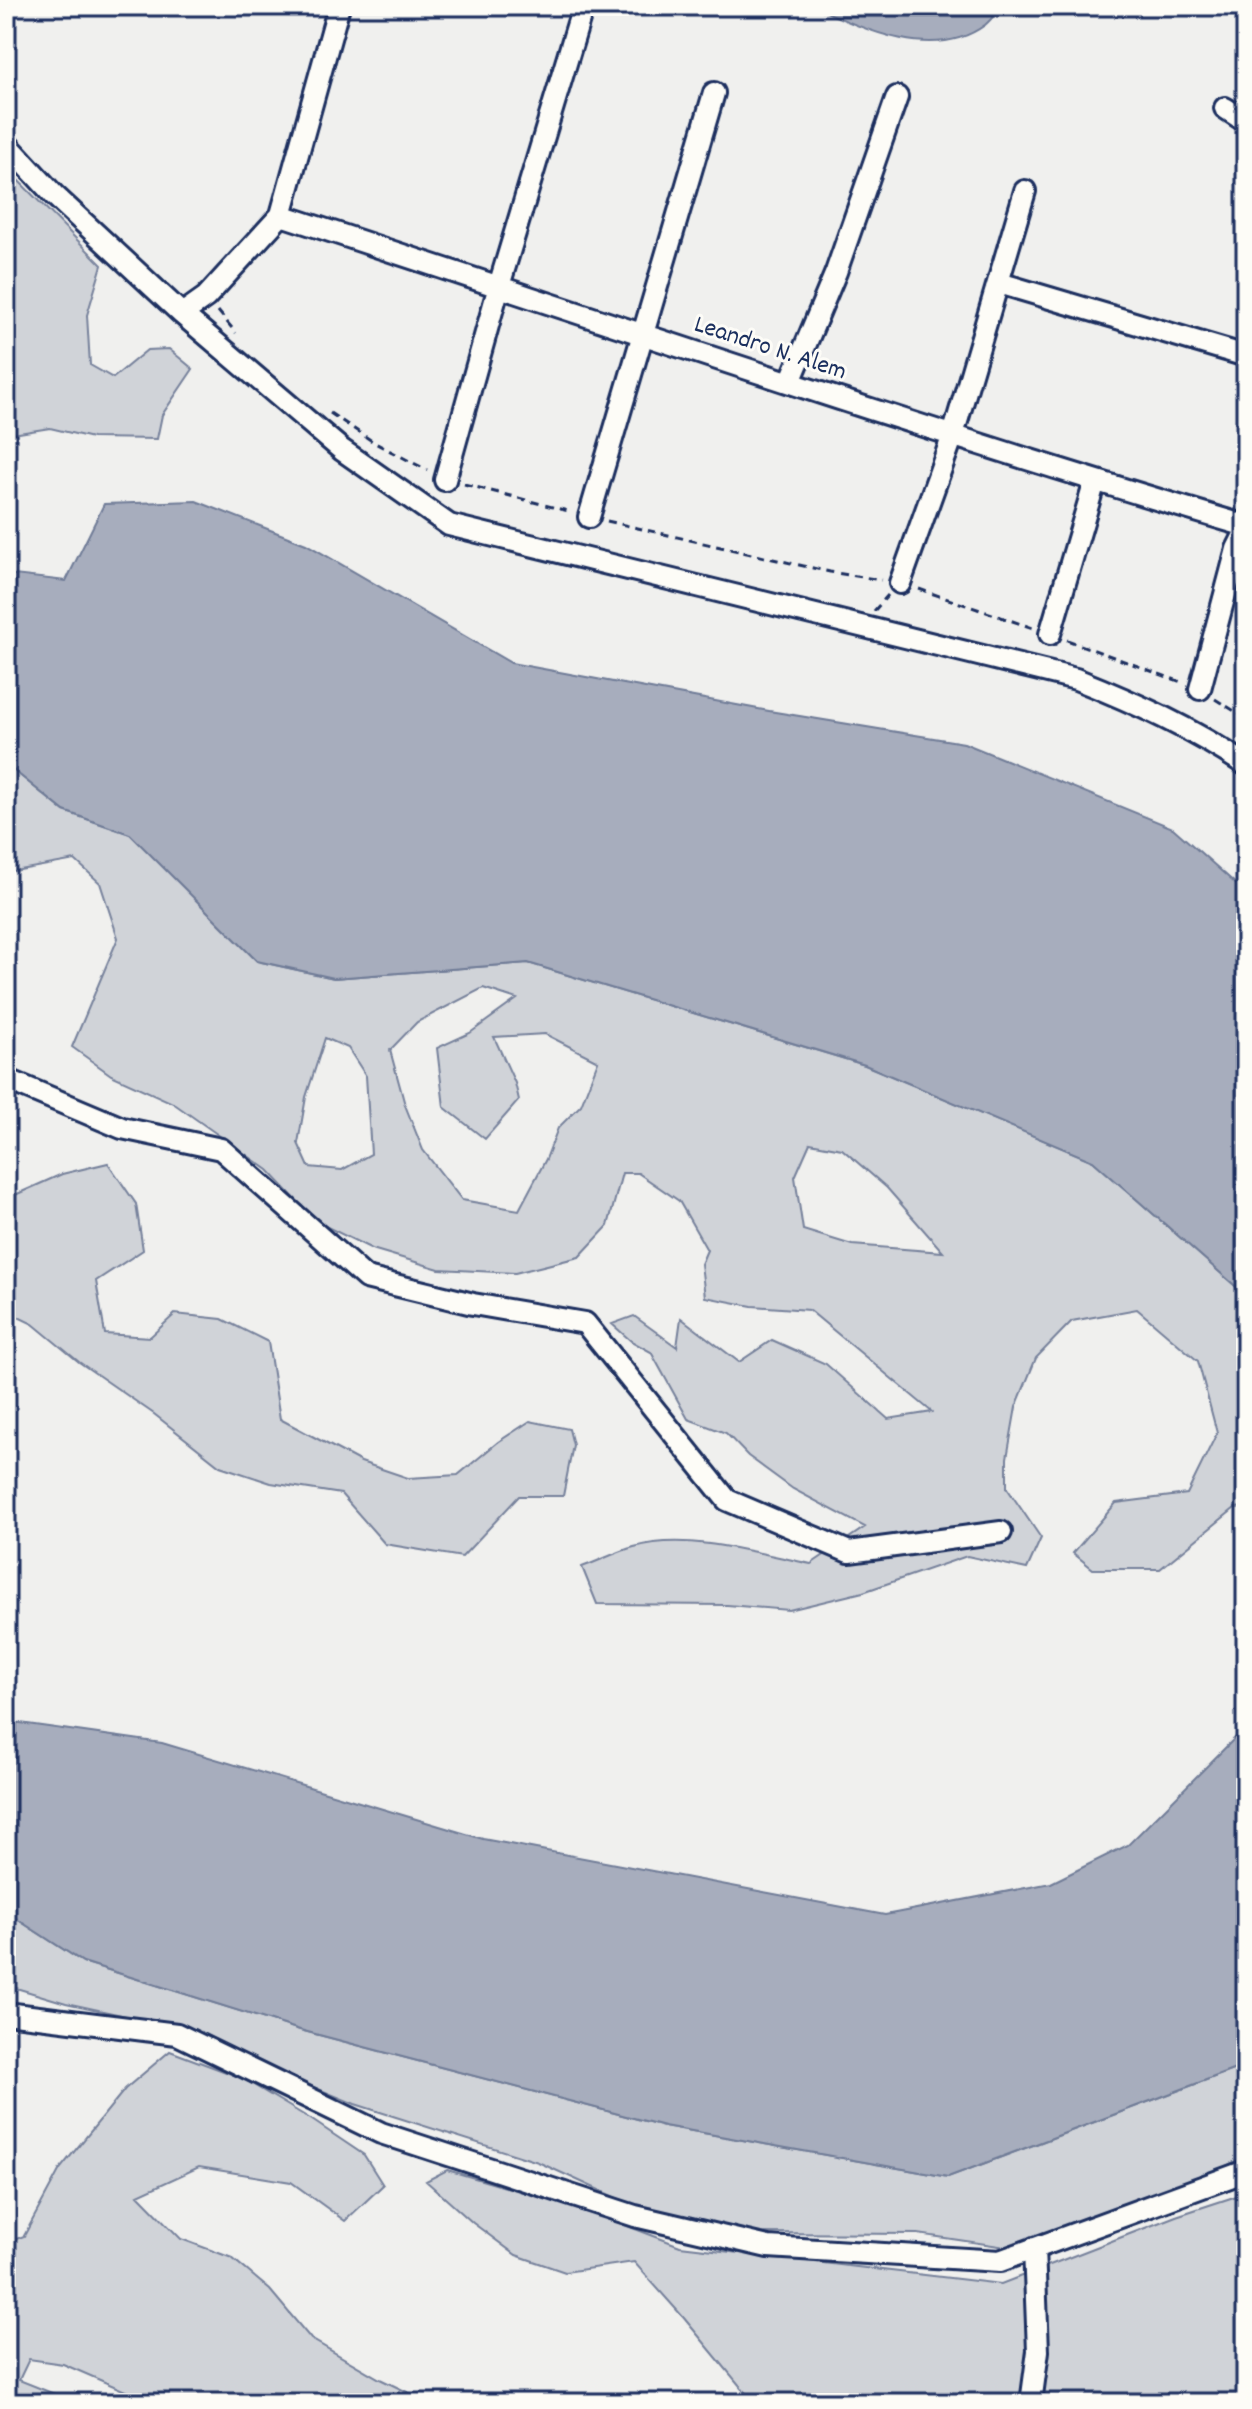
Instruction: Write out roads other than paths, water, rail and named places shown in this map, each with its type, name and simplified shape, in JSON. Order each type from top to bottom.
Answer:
[{"type":"street","points":[[445,480],[499,286],[582,10],[576,6]]},
{"type":"street","points":[[182,314],[206,297],[281,215],[336,7]]},
{"type":"street","points":[[589,517],[714,93]]},
{"type":"street","points":[[790,382],[836,272],[897,97]]},
{"type":"street","points":[[1225,108],[1246,122]]},
{"type":"street","points":[[6,143],[54,195],[182,314],[342,450],[449,525],[1076,679],[1147,708],[1215,744],[1246,765]]},
{"type":"street","points":[[900,583],[953,435],[1025,191]]},
{"type":"street","name":"Leandro N. Alem","points":[[281,215],[641,335],[1246,528]]},
{"type":"street","points":[[999,283],[1246,356]]},
{"type":"street","points":[[1050,634],[1095,481]]},
{"type":"street","points":[[1200,689],[1237,549],[1246,528]]},
{"type":"street","points":[[6,1079],[122,1128],[221,1149],[366,1278],[473,1304],[585,1323],[727,1500],[849,1552],[1001,1532]]},
{"type":"street","points":[[6,2013],[177,2034],[381,2133],[635,2216],[768,2247],[1000,2261],[1246,2171]]},
{"type":"street","points":[[1031,2403],[1038,2351],[1034,2248]]},
{"type":"water","points":[[813,6],[1002,6],[985,25],[965,36],[921,42],[876,32]]},
{"type":"water","points":[[196,501],[306,544],[511,663],[964,743],[1173,828],[1246,893],[1246,1300],[1241,1291],[1093,1161],[865,1065],[528,963],[334,978],[257,961],[130,834],[64,811],[6,764],[6,574],[66,581],[104,504]]},
{"type":"water","points":[[6,1721],[162,1743],[483,1839],[885,1915],[1051,1883],[1128,1845],[1246,1727],[1246,2065],[948,2177],[664,2126],[300,2030],[83,1962],[6,1912]]}]
